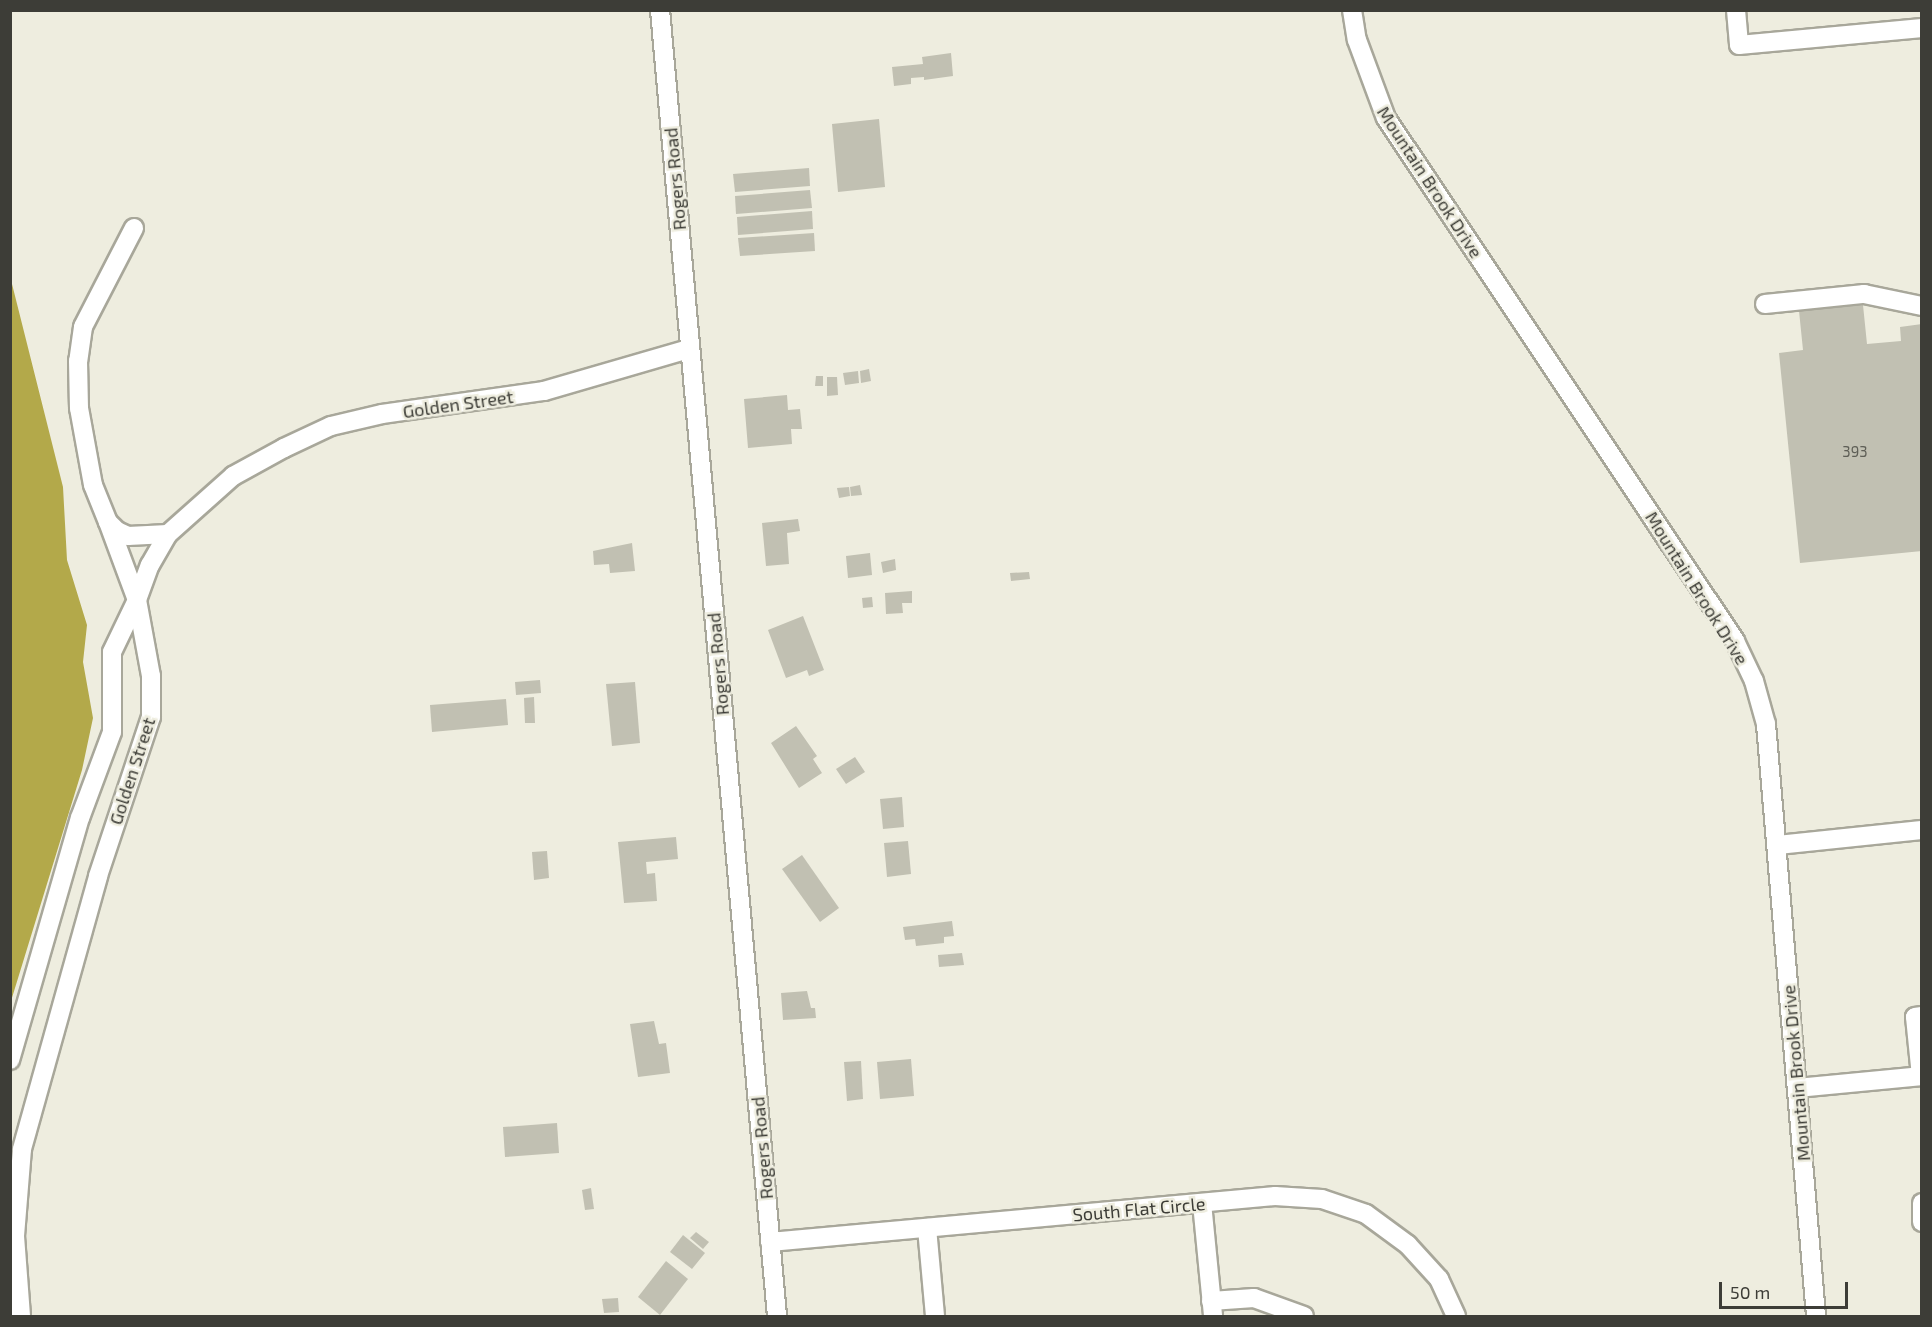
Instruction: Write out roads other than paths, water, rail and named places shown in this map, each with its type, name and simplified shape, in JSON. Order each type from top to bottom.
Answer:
[{"type":"street","name":"Rogers Road","points":[[660,10],[777,1317]]},
{"type":"street","name":"Mountain Brook Drive","points":[[1352,10],[1357,40],[1386,118],[1735,641],[1754,681],[1766,724],[1816,1317]]},
{"type":"street","points":[[1736,10],[1739,45],[1922,28]]},
{"type":"street","points":[[10,1060],[80,818],[112,732],[112,652],[137,600],[96,495],[78,402],[78,355],[87,316],[134,228]]},
{"type":"street","points":[[1765,304],[1864,294],[1922,306]]},
{"type":"street","name":"Golden Street","points":[[21,1317],[15,1218],[18,1180],[27,1126],[98,876],[151,717],[151,676],[137,600],[150,565],[168,534],[233,476],[331,426],[382,414],[544,392],[690,349]]},
{"type":"street","points":[[108,522],[117,531],[128,536],[168,534]]},
{"type":"street","points":[[1777,845],[1922,830]]},
{"type":"street","points":[[1797,1088],[1921,1076],[1915,1017],[1922,1016]]},
{"type":"street","name":"South Flat Circle","points":[[770,1242],[1275,1196],[1322,1200],[1366,1214],[1408,1245],[1439,1279],[1456,1317]]},
{"type":"street","points":[[1202,1203],[1212,1309],[1254,1298],[1304,1317]]},
{"type":"street","points":[[1922,1203],[1922,1222]]},
{"type":"street","points":[[927,1228],[935,1317]]}]
